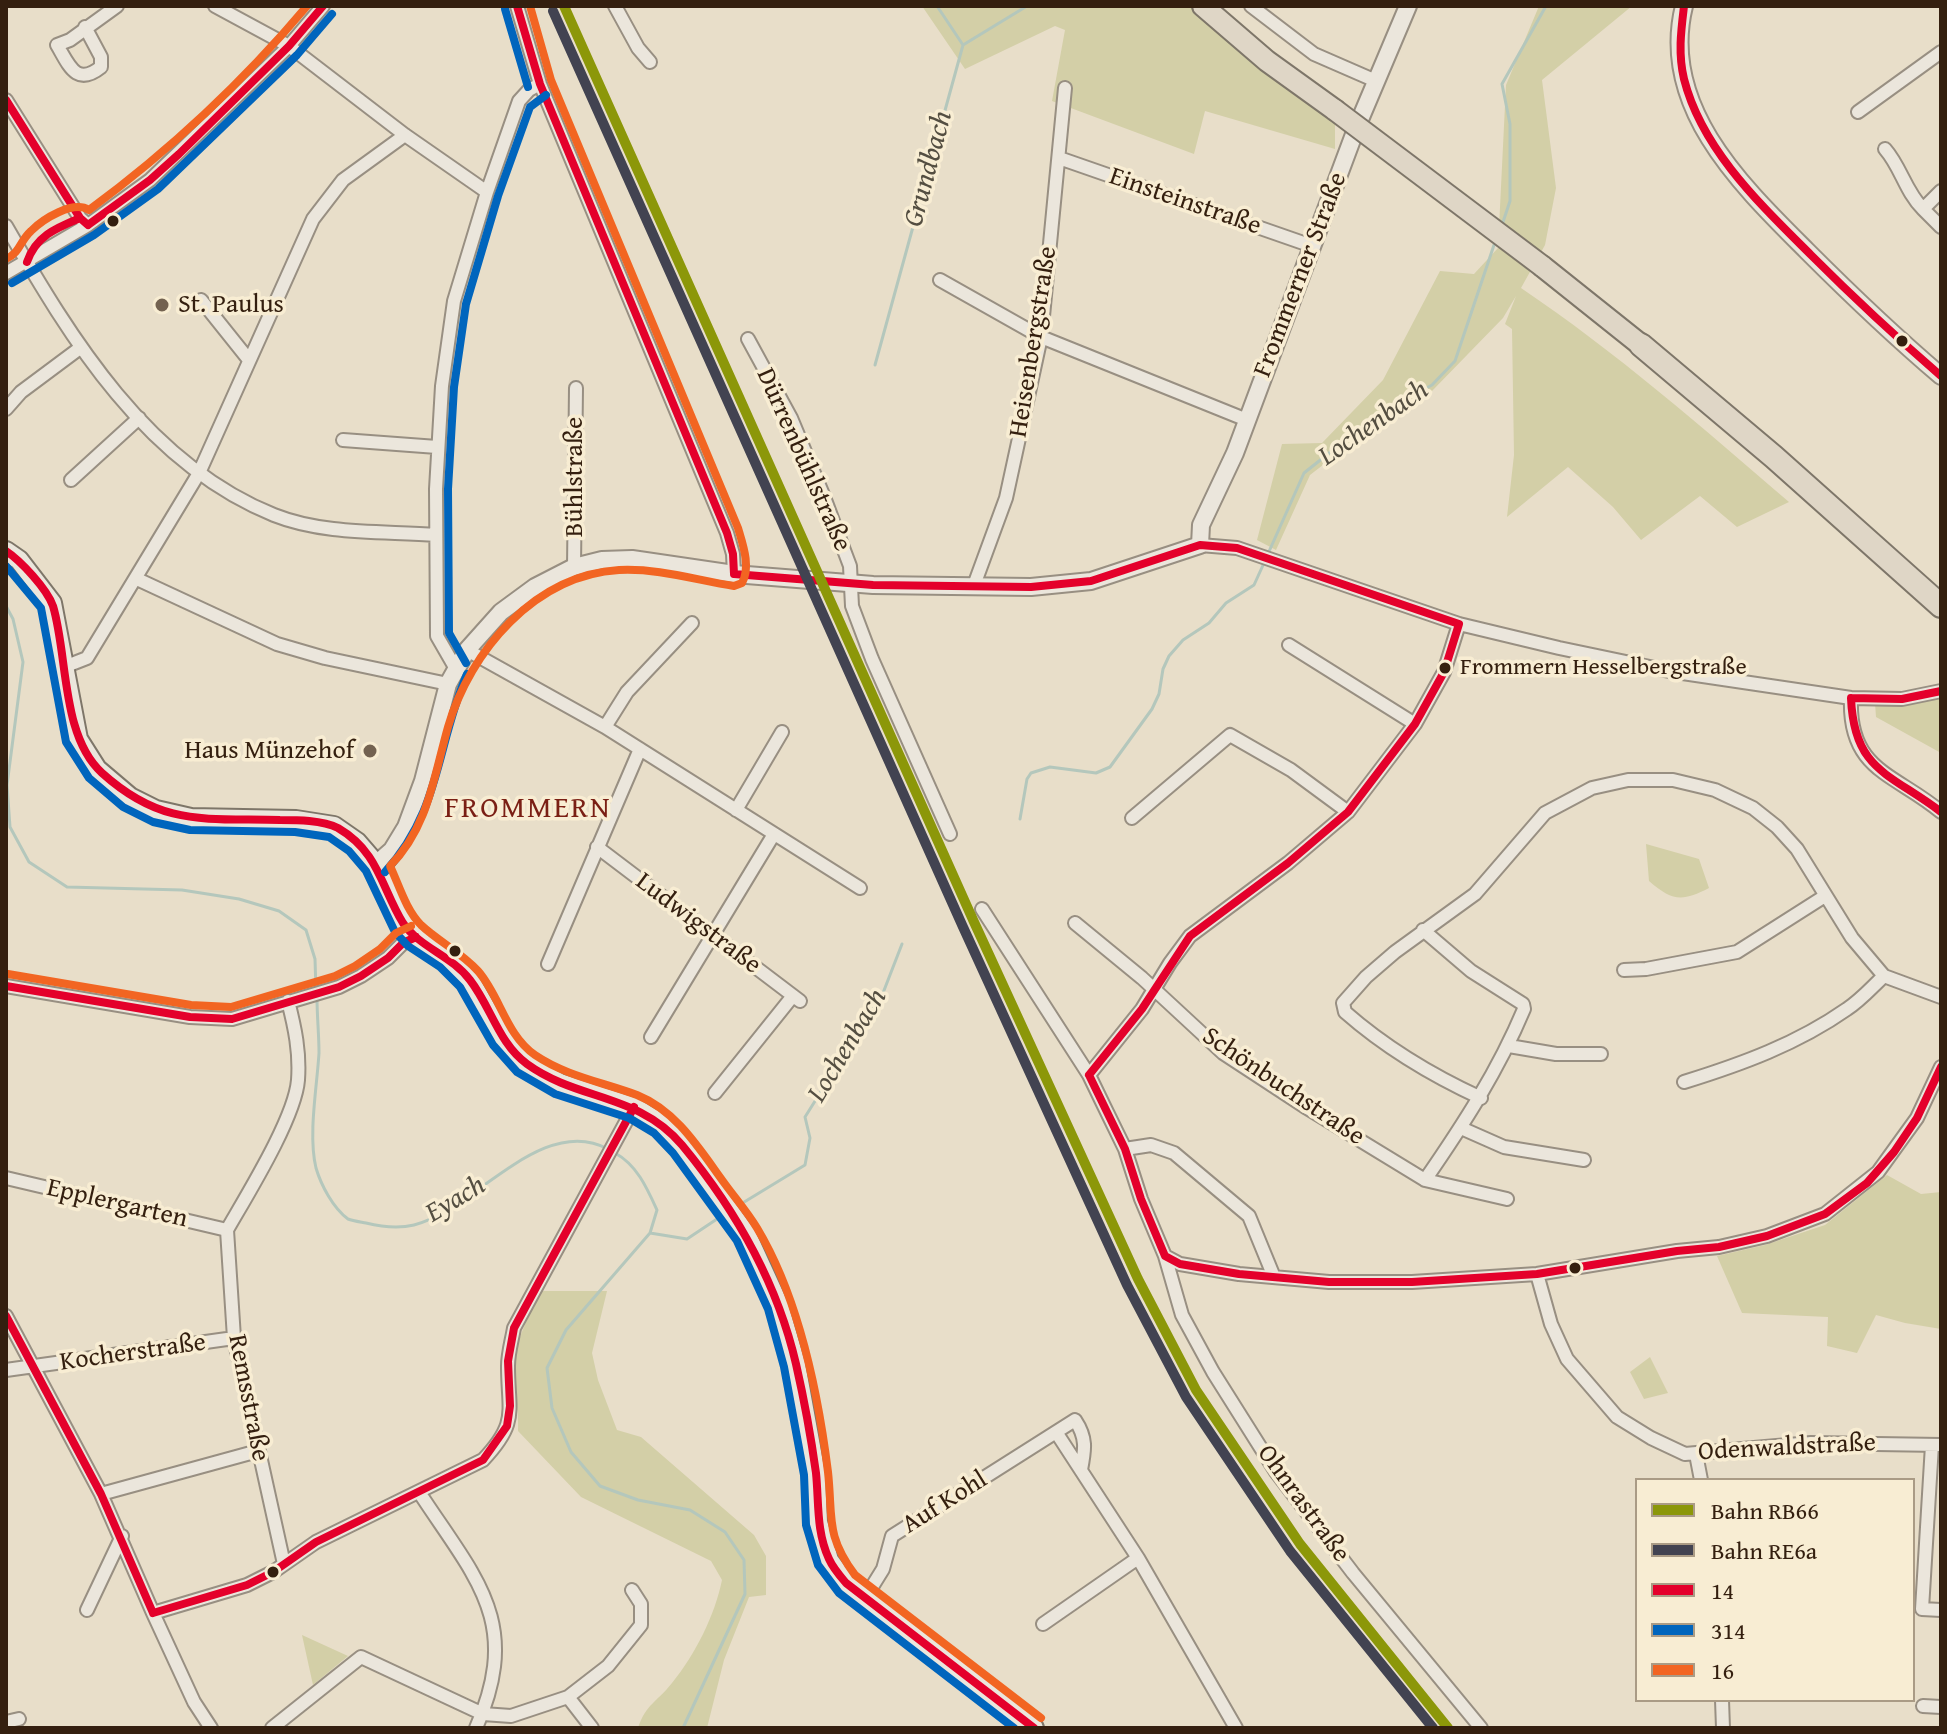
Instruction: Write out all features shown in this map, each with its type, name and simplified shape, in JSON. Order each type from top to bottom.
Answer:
[{"type":"highway","points":[[1641,345],[1774,457],[1941,606]]},
{"type":"main road","points":[[1203,6],[1267,61],[1542,266],[1641,345]]},
{"type":"main road","points":[[6,551],[19,560],[52,603],[78,739],[97,769],[130,797],[156,810],[191,818],[296,820],[334,826],[357,842],[376,864],[404,924],[416,937],[448,958],[470,980],[503,1038],[525,1063],[560,1083],[662,1124],[682,1145],[759,1256],[779,1305],[792,1349],[816,1474],[818,1522],[829,1560],[846,1583],[1034,1728]]},
{"type":"street","points":[[85,27],[117,6]]},
{"type":"street","points":[[215,6],[289,46],[405,135],[487,192]]},
{"type":"street","points":[[6,273],[88,225],[150,180],[289,46],[323,6]]},
{"type":"street","points":[[517,6],[540,84],[727,533],[734,574]]},
{"type":"street","points":[[615,6],[638,48],[650,62]]},
{"type":"street","points":[[1251,6],[1314,54],[1376,81]]},
{"type":"street","name":"Frommerner Straße","points":[[1200,545],[1201,525],[1247,420],[1376,81],[1408,6]]},
{"type":"street","points":[[1684,6],[1678,28],[1683,74],[1692,106],[1713,145],[1743,185],[1853,298],[1941,376]]},
{"type":"street","points":[[1858,112],[1941,52]]},
{"type":"street","points":[[452,677],[437,636],[436,535],[437,447],[454,301],[519,101],[540,84]]},
{"type":"street","name":"Heisenbergstraße","points":[[973,588],[1006,498],[1041,337],[1065,88]]},
{"type":"street","points":[[6,100],[80,218],[88,225]]},
{"type":"street","points":[[64,667],[87,658],[199,473],[313,219],[343,180],[405,135]]},
{"type":"street","points":[[1885,149],[1911,197],[1941,227]]},
{"type":"street","name":"Einsteinstraße","points":[[1059,158],[1312,246]]},
{"type":"street","points":[[1923,209],[1941,191]]},
{"type":"street","points":[[6,226],[80,348],[139,418],[177,457],[199,473],[275,515],[302,523],[436,535]]},
{"type":"street","points":[[940,280],[1041,337],[1247,420]]},
{"type":"street","points":[[201,300],[249,360]]},
{"type":"street","name":"Dürrenbühlstraße","points":[[748,339],[791,418],[824,497],[850,566],[852,606],[872,659],[950,834]]},
{"type":"street","points":[[6,409],[21,392],[80,348]]},
{"type":"street","name":"Bühlstraße","points":[[574,567],[576,388]]},
{"type":"street","points":[[71,480],[139,418]]},
{"type":"street","points":[[343,440],[437,447]]},
{"type":"street","points":[[376,864],[392,850],[406,827],[423,781],[452,677],[467,650],[501,612],[535,587],[574,567],[602,560],[632,559],[734,574],[851,583],[1031,587],[1091,581],[1200,545],[1237,548],[1459,624],[1669,671],[1851,698],[1902,699],[1941,691]]},
{"type":"street","points":[[137,579],[207,614],[281,645],[371,669],[452,677]]},
{"type":"street","points":[[605,727],[627,692],[692,623]]},
{"type":"street","points":[[1089,1075],[1142,1009],[1190,936],[1288,863],[1348,812],[1415,724],[1444,672],[1459,624]]},
{"type":"street","points":[[1289,645],[1415,724]]},
{"type":"street","points":[[467,650],[605,727],[860,888]]},
{"type":"street","points":[[1851,698],[1852,730],[1869,760],[1898,785],[1941,812]]},
{"type":"street","points":[[736,810],[782,732]]},
{"type":"street","points":[[1132,818],[1230,735],[1291,770],[1348,812]]},
{"type":"street","points":[[548,964],[640,749]]},
{"type":"street","points":[[1481,1098],[1438,1078],[1398,1054],[1345,1012],[1343,1003],[1366,977],[1423,930],[1475,894],[1545,813],[1592,788],[1628,780],[1673,780],[1715,790],[1753,808],[1777,827],[1797,849],[1852,938],[1884,976],[1941,997]]},
{"type":"street","points":[[651,1037],[774,834]]},
{"type":"street","name":"Ludwigstraße","points":[[597,847],[796,999],[715,1093]]},
{"type":"street","points":[[1624,970],[1646,969],[1737,952],[1825,896]]},
{"type":"street","name":"Ohnrastraße","points":[[982,909],[1089,1075],[1125,1149],[1141,1199],[1165,1256],[1182,1315],[1213,1372],[1276,1472],[1353,1573],[1481,1728]]},
{"type":"street","name":"Schönbuchstraße","points":[[1075,923],[1223,1053],[1307,1108],[1425,1180],[1507,1199]]},
{"type":"street","points":[[1423,930],[1471,971],[1523,1004],[1524,1009],[1509,1046],[1481,1098],[1425,1180]]},
{"type":"street","points":[[6,986],[204,1019],[232,1019],[361,976],[388,958],[403,943],[416,937]]},
{"type":"street","points":[[1684,1082],[1750,1062],[1802,1038],[1850,1008],[1884,976]]},
{"type":"street","points":[[227,1230],[286,1118],[298,1083],[298,1037],[293,1000]]},
{"type":"street","points":[[1509,1046],[1556,1054],[1601,1054]]},
{"type":"street","points":[[1165,1256],[1180,1264],[1239,1274],[1329,1282],[1412,1282],[1537,1274],[1719,1247],[1767,1236],[1825,1214],[1878,1172],[1936,1091],[1941,1067]]},
{"type":"street","points":[[153,1613],[247,1585],[273,1572],[316,1542],[483,1460],[502,1440],[511,1412],[508,1364],[514,1328],[631,1112]]},
{"type":"street","points":[[1461,1128],[1504,1147],[1584,1160]]},
{"type":"street","points":[[1125,1149],[1151,1145],[1174,1153],[1239,1207],[1249,1216],[1274,1277]]},
{"type":"street","name":"Epplergarten","points":[[6,1178],[227,1230]]},
{"type":"street","name":"Remsstraße","points":[[227,1230],[234,1338],[284,1564]]},
{"type":"street","name":"Odenwaldstraße","points":[[1537,1274],[1551,1324],[1567,1359],[1617,1417],[1685,1454],[1811,1443],[1936,1445]]},
{"type":"street","points":[[6,1316],[122,1536],[194,1702],[211,1728]]},
{"type":"street","name":"Kocherstraße","points":[[6,1370],[234,1338]]},
{"type":"street","points":[[1081,1470],[1086,1445],[1084,1433],[1075,1420],[1056,1432],[1138,1558],[1236,1728]]},
{"type":"street","name":"Auf Kohl","points":[[865,1598],[883,1569],[892,1536],[1056,1432]]},
{"type":"street","points":[[1936,1445],[1917,1610],[1941,1610]]},
{"type":"street","points":[[101,1494],[258,1451]]},
{"type":"street","points":[[1696,1454],[1701,1478]]},
{"type":"street","points":[[419,1492],[480,1585],[496,1630],[497,1656],[483,1714],[476,1728]]},
{"type":"street","points":[[87,1610],[122,1536]]},
{"type":"street","points":[[1043,1624],[1138,1558]]},
{"type":"street","points":[[272,1728],[361,1657],[483,1714],[511,1716],[568,1697],[608,1666],[641,1625],[641,1604],[632,1590]]},
{"type":"street","points":[[568,1697],[592,1728]]},
{"type":"street","points":[[1722,1702],[1723,1728]]},
{"type":"street","points":[[1923,1706],[1941,1707]]},
{"type":"shaded area","points":[[922,6],[1198,6],[1335,110],[1335,149],[1205,111],[1194,154],[1052,101],[1065,30],[1055,26],[965,69]]},
{"type":"shaded area","points":[[1539,6],[1632,6],[1542,80],[1556,188],[1545,245],[1521,288],[1625,364],[1789,502],[1737,527],[1700,496],[1641,540],[1613,507],[1568,467],[1507,517],[1514,455],[1512,329],[1505,324],[1516,296],[1503,318],[1432,391],[1389,414],[1310,475],[1276,550],[1257,540],[1282,444],[1322,443],[1383,380],[1440,271],[1474,274],[1498,248],[1506,85]]},
{"type":"shaded area","points":[[1941,691],[1941,753],[1876,717],[1875,703]]},
{"type":"shaded area","points":[[1646,844],[1699,859],[1709,888],[1691,896],[1678,897],[1657,888],[1649,881]]},
{"type":"shaded area","points":[[1887,1175],[1921,1194],[1941,1192],[1941,1329],[1876,1315],[1857,1353],[1827,1346],[1828,1317],[1742,1313],[1717,1256],[1765,1245],[1825,1225]]},
{"type":"shaded area","points":[[542,1291],[607,1291],[592,1353],[598,1380],[617,1430],[641,1437],[754,1535],[766,1556],[766,1595],[749,1597],[724,1660],[707,1728],[638,1728],[648,1708],[689,1660],[709,1621],[722,1580],[711,1561],[581,1497],[518,1431],[517,1347]]},
{"type":"shaded area","points":[[1650,1357],[1668,1393],[1644,1399],[1630,1372]]},
{"type":"shaded area","points":[[302,1635],[348,1656],[313,1685]]},
{"type":"waterway","points":[[937,6],[963,45]]},
{"type":"waterway","name":"Grundbach","points":[[875,365],[963,45],[1027,6]]},
{"type":"waterway","name":"Lochenbach","points":[[1502,225],[1510,201],[1510,124],[1502,84],[1546,6]]},
{"type":"waterway","name":"Lochenbach","points":[[1267,556],[1304,473],[1382,411],[1432,385],[1455,361],[1496,239]]},
{"type":"waterway","name":"Lochenbach","points":[[1020,819],[1027,779],[1031,773],[1050,767],[1096,773],[1110,767],[1152,709],[1169,656],[1183,640],[1209,623],[1226,603],[1254,585],[1264,563]]},
{"type":"waterway","name":"Eyach","points":[[6,606],[13,619],[23,662],[7,785],[10,827],[29,862],[67,887],[182,890],[239,899],[279,911],[306,930],[315,959],[316,991]]},
{"type":"waterway","name":"Lochenbach","points":[[736,1207],[805,1165],[810,1138],[805,1117],[883,993],[902,944]]},
{"type":"waterway","name":"Eyach","points":[[317,998],[319,1053],[313,1126],[314,1155],[324,1189],[348,1219],[378,1226],[414,1225],[437,1216],[533,1153],[558,1144],[583,1141],[608,1149]]},
{"type":"waterway","name":"Eyach","points":[[615,1153],[635,1171],[657,1210],[650,1233],[566,1330],[547,1368],[552,1408],[571,1452],[600,1486],[638,1500],[690,1510],[725,1532],[744,1560],[745,1594],[683,1728]]},
{"type":"waterway","name":"Lochenbach","points":[[650,1233],[687,1239],[723,1215]]},
{"type":"rail line","name":"RB66","points":[[564,6],[974,922],[1138,1279],[1196,1390],[1300,1544],[1448,1728]]},
{"type":"rail line","name":"RE6a","points":[[553,11],[963,927],[1127,1285],[1186,1397],[1290,1551],[1433,1728]]},
{"type":"transit line","name":"16","points":[[6,259],[43,221],[75,207],[89,210],[148,164],[231,88],[307,6]]},
{"type":"transit line","name":"14","points":[[88,225],[150,180],[179,154],[289,46],[323,6]]},
{"type":"transit line","name":"14","points":[[517,6],[540,84],[727,533],[734,574]]},
{"type":"transit line","name":"16","points":[[530,6],[551,80],[738,528],[745,556],[745,577],[742,583],[734,586],[663,573],[619,570],[588,575],[560,586],[534,602],[510,622],[472,671],[448,727],[421,818],[403,851],[390,866],[416,919],[478,971],[525,1047],[559,1068],[651,1102],[676,1121],[697,1145],[753,1222],[784,1284],[812,1378],[828,1472],[832,1525],[845,1561],[855,1575],[1041,1718]]},
{"type":"transit line","name":"14","points":[[1684,6],[1681,33],[1684,79],[1704,129],[1719,153],[1792,236],[1941,376]]},
{"type":"transit line","name":"314","points":[[505,9],[528,87]]},
{"type":"transit line","name":"314","points":[[12,283],[94,235],[158,189],[297,55],[332,14]]},
{"type":"transit line","name":"314","points":[[466,663],[449,633],[448,489],[454,387],[466,304],[498,196],[530,107],[546,95]]},
{"type":"transit line","name":"14","points":[[6,100],[80,218],[88,225]]},
{"type":"transit line","name":"14","points":[[27,262],[41,239],[80,218]]},
{"type":"transit line","name":"14","points":[[734,574],[873,585],[1031,587],[1091,581],[1200,545],[1237,548],[1459,624]]},
{"type":"transit line","name":"14","points":[[6,551],[33,576],[53,606],[72,717],[89,757],[102,773],[144,803],[185,816],[309,821],[338,828],[352,837],[371,859],[403,923],[470,980],[517,1056],[546,1076],[646,1116],[665,1128],[682,1145],[736,1221],[778,1304],[802,1391],[816,1473],[820,1527],[832,1566],[846,1583],[1034,1728]]},
{"type":"transit line","name":"314","points":[[6,566],[41,608],[66,742],[89,778],[123,807],[153,822],[190,830],[295,832],[329,837],[349,851],[366,871],[395,932],[460,987],[493,1045],[517,1072],[555,1094],[629,1118],[654,1133],[673,1153],[737,1241],[768,1309],[784,1367],[804,1475],[806,1525],[818,1565],[839,1593],[1014,1728]]},
{"type":"transit line","name":"14","points":[[1089,1075],[1142,1009],[1190,936],[1288,863],[1348,812],[1415,724],[1444,672],[1459,624]]},
{"type":"transit line","name":"314","points":[[385,872],[403,849],[427,802],[467,674]]},
{"type":"transit line","name":"14","points":[[1851,698],[1902,699],[1941,691]]},
{"type":"transit line","name":"14","points":[[1851,698],[1859,741],[1867,756],[1891,778],[1941,812]]},
{"type":"transit line","name":"16","points":[[8,974],[191,1005],[231,1007],[335,976],[355,966],[380,949],[396,933],[411,926]]},
{"type":"transit line","name":"14","points":[[6,986],[190,1017],[232,1019],[339,987],[361,976],[388,958],[403,943],[416,937]]},
{"type":"transit line","name":"14","points":[[1089,1075],[1125,1149],[1141,1199],[1165,1256],[1180,1264],[1239,1274],[1329,1282],[1412,1282],[1537,1274],[1719,1247],[1767,1236],[1825,1214],[1867,1183],[1894,1152],[1917,1118],[1941,1067]]},
{"type":"transit line","name":"14","points":[[153,1613],[247,1585],[273,1572],[316,1542],[483,1460],[507,1426],[510,1406],[508,1361],[514,1328],[634,1107]]},
{"type":"transit line","name":"14","points":[[6,1316],[101,1494],[153,1613]]},
{"type":"place","name":"St. Paulus","points":[[162,305]]},
{"type":"place","name":"Frommern Hesselbergstraße","points":[[1445,668]]},
{"type":"place","name":"Haus Münzehof","points":[[370,751]]},
{"type":"district","name":"FROMMERN","points":[[528,809]]}]
